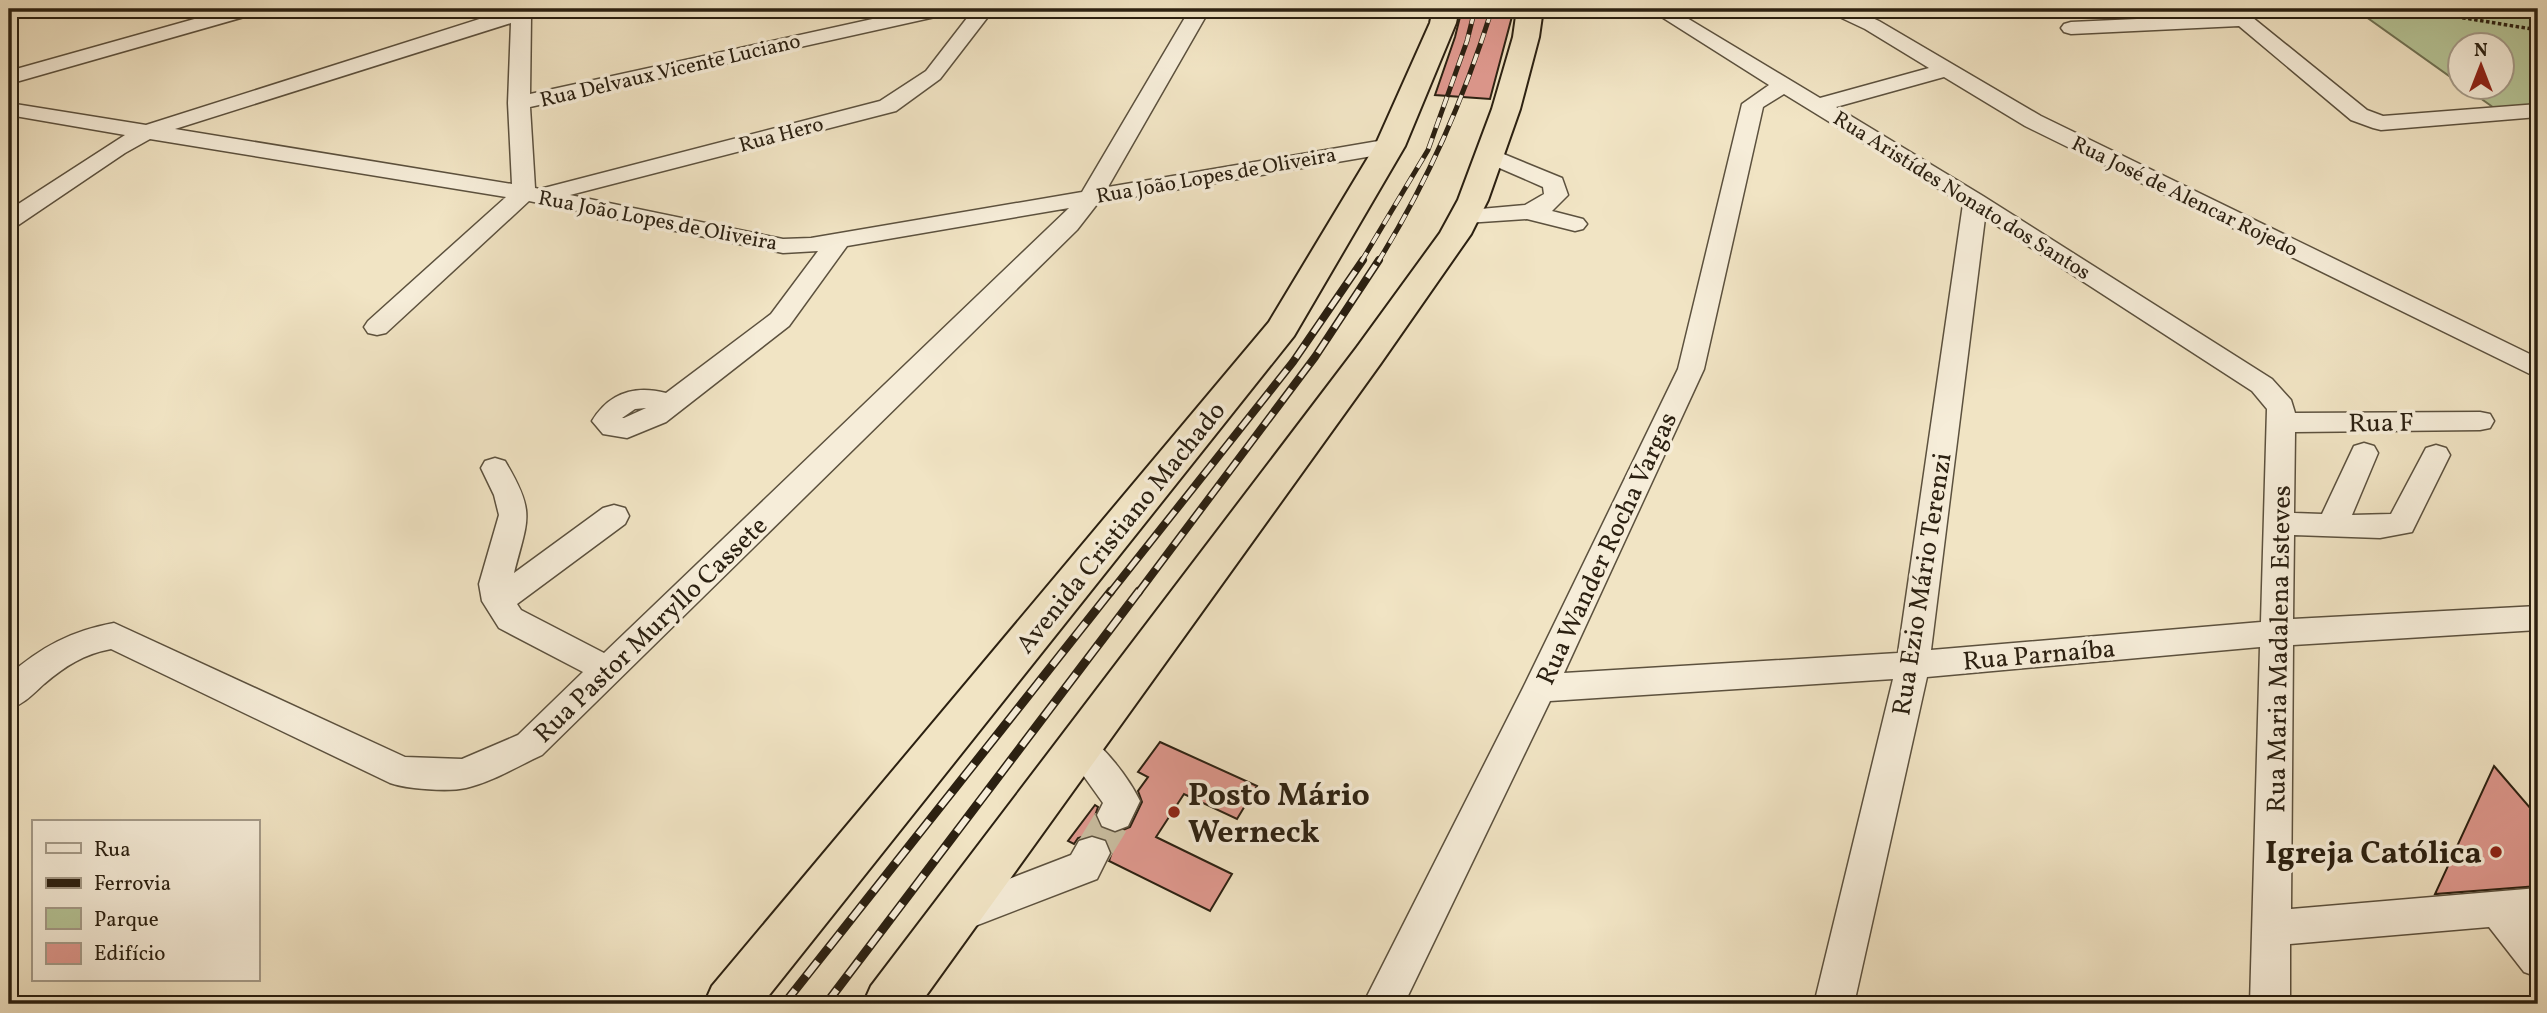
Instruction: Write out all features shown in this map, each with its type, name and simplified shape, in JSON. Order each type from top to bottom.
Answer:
[{"type":"highway","name":"Avenida Cristiano Machado","points":[[730,1004],[1282,328],[1390,146],[1443,23],[1446,9]]},
{"type":"highway","points":[[889,1004],[1369,355],[1466,216],[1506,108],[1526,37],[1530,9]]},
{"type":"street","points":[[9,78],[251,9]]},
{"type":"street","name":"Rua Delvaux Vicente Luciano","points":[[519,103],[944,9]]},
{"type":"street","name":"Rua Hero","points":[[532,195],[888,106],[933,75],[984,9]]},
{"type":"street","name":"Rua Pastor Muryllo Cassete","points":[[9,695],[59,652],[92,639],[114,636],[402,772],[464,774],[530,745],[1069,225],[1091,196],[1200,9]]},
{"type":"street","name":"Rua Aristídes Nonato dos Santos","points":[[1659,9],[1975,201],[2262,385]]},
{"type":"street","name":"Rua José de Alencar Rojedo","points":[[1838,9],[1875,17],[1945,70],[2033,121],[2538,369]]},
{"type":"street","points":[[9,221],[117,148],[148,131],[526,10],[519,103],[532,195],[377,327]]},
{"type":"street","points":[[2071,28],[2236,14],[2359,115],[2381,123],[2538,111]]},
{"type":"street","points":[[1819,105],[1945,70]]},
{"type":"street","name":"Rua Wander Rocha Vargas","points":[[1383,1004],[1539,688],[1691,369],[1753,104],[1785,84]]},
{"type":"street","name":"Rua João Lopes de Oliveira","points":[[9,109],[532,195],[783,246],[811,246],[1390,146]]},
{"type":"street","points":[[1466,216],[1528,212],[1551,203],[1556,195],[1554,183],[1489,156]]},
{"type":"street","name":"Rua Ezio Mário Terenzi","points":[[1834,1004],[1913,665],[1975,201]]},
{"type":"street","points":[[1528,212],[1575,225]]},
{"type":"street","points":[[670,404],[780,320],[839,240]]},
{"type":"street","name":"Rua Maria Madalena Esteves","points":[[2262,385],[2281,407],[2282,423],[2270,1004]]},
{"type":"street","name":"Rua F","points":[[2282,423],[2480,421]]},
{"type":"street","points":[[2332,526],[2364,453]]},
{"type":"street","points":[[2279,524],[2380,527],[2401,524],[2436,455]]},
{"type":"street","points":[[495,468],[509,495],[514,515],[495,584],[498,601],[510,619],[608,670]]},
{"type":"street","points":[[498,601],[614,516]]},
{"type":"street","name":"Rua Parnaíba","points":[[1539,688],[1913,665],[2276,634],[2538,618]]},
{"type":"street","points":[[1080,747],[1122,801],[1115,815]]},
{"type":"street","points":[[954,917],[1084,867],[1092,853]]},
{"type":"street","points":[[2273,928],[2538,905]]},
{"type":"street","points":[[2498,908],[2538,959]]},
{"type":"path","points":[[2409,9],[2538,30]]},
{"type":"green space","points":[[2355,9],[2538,9],[2538,105],[2497,110],[2486,102],[2516,102],[2516,32],[2446,32],[2446,74]]},
{"type":"building","points":[[1462,9],[1514,9],[1490,99],[1435,95]]},
{"type":"building","points":[[1160,742],[1257,786],[1237,819],[1184,794],[1156,837],[1232,874],[1210,911],[1109,861],[1112,852],[1106,838],[1091,834],[1078,838],[1074,844],[1068,841],[1095,805],[1098,807],[1095,816],[1101,828],[1116,833],[1130,827],[1142,802],[1138,791],[1148,777],[1138,772]]},
{"type":"building","name":"Igreja Católica","points":[[2494,766],[2538,817],[2538,886],[2435,894]]},
{"type":"tunnel","points":[[1092,853],[1115,815]]},
{"type":"railway","points":[[1361,262],[1428,150],[1467,41],[1475,9]]},
{"type":"railway","points":[[1378,262],[1429,170],[1457,108],[1492,9]]},
{"type":"railway","points":[[1110,593],[1293,362],[1363,260]]},
{"type":"railway","points":[[1138,593],[1315,357],[1379,260]]},
{"type":"railway","points":[[784,1004],[1111,591]]},
{"type":"railway","points":[[826,1004],[1139,591]]},
{"type":"place","name":"Posto Mário Werneck","points":[[1174,812]]},
{"type":"place","name":"Igreja Católica","points":[[2496,852]]}]
